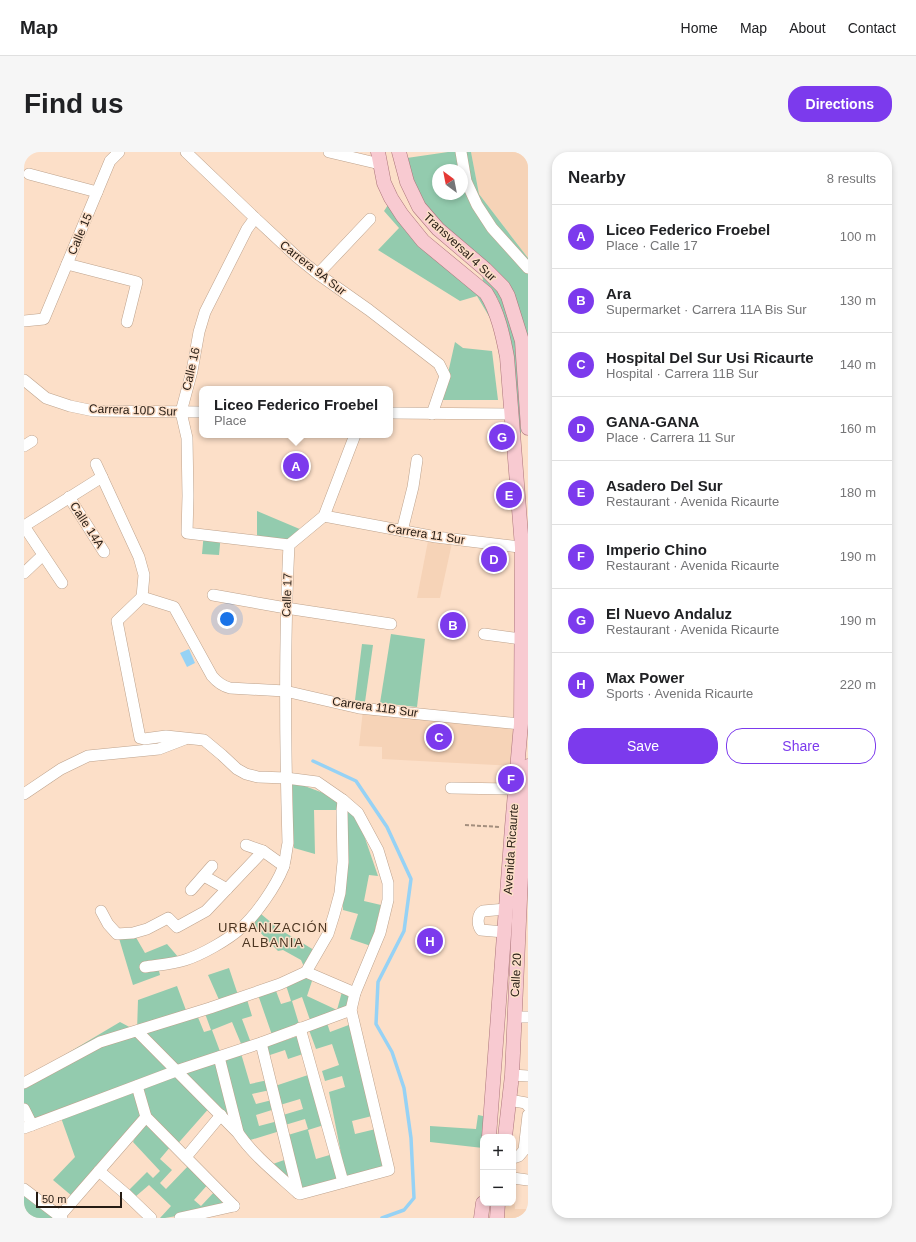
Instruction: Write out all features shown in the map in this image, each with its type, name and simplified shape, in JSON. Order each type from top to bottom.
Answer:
[{"type":"main road","name":"Transversal 4 Sur","points":[[399,152],[407,182],[419,207],[438,229],[503,287],[508,296],[522,341],[528,428]]},
{"type":"main road","name":"Avenida Ricaurte","points":[[379,158],[384,183],[391,198],[402,215],[424,240],[486,293],[492,302],[504,340],[507,357],[511,414],[525,548],[521,639],[521,724],[489,1134]]},
{"type":"main road","name":"Calle 20","points":[[505,1134],[512,1075],[514,1017],[525,855],[528,766]]},
{"type":"main road","points":[[481,1218],[483,1206]]},
{"type":"main road","points":[[497,1218],[498,1206]]},
{"type":"street","name":"Calle 15","points":[[24,321],[44,319],[110,162],[119,152]]},
{"type":"street","name":"Carrera 9A Sur","points":[[186,152],[254,218],[318,274],[369,310],[439,364],[445,376],[432,414]]},
{"type":"street","points":[[329,152],[379,158]]},
{"type":"street","points":[[461,152],[466,181],[477,205],[492,228],[528,268]]},
{"type":"street","points":[[30,174],[97,192]]},
{"type":"street","name":"Calle 16","points":[[254,218],[247,228],[206,312],[199,332],[192,371],[181,412],[187,438],[188,496],[186,532],[289,546]]},
{"type":"street","points":[[318,274],[370,219]]},
{"type":"street","points":[[67,264],[137,282],[127,322]]},
{"type":"street","name":"Carrera 10D Sur","points":[[24,380],[46,398],[70,406],[94,411],[199,412]]},
{"type":"street","points":[[393,412],[432,414],[511,414]]},
{"type":"street","points":[[289,546],[324,516],[355,438]]},
{"type":"street","points":[[402,531],[413,487],[416,460]]},
{"type":"street","points":[[96,464],[139,557],[144,575],[142,597],[117,621],[140,738],[144,739],[166,736],[204,740],[246,774],[258,777],[286,778],[317,782],[358,812],[378,850],[388,883],[388,900],[380,933],[355,993],[351,1010],[390,1170],[300,1194],[298,1193],[252,1150],[221,1115],[137,1031]]},
{"type":"street","points":[[62,583],[24,526],[102,477]]},
{"type":"street","name":"Calle 14A","points":[[69,497],[104,552]]},
{"type":"street","name":"Carrera 11 Sur","points":[[324,516],[436,538],[525,548]]},
{"type":"street","name":"Calle 17","points":[[145,967],[185,960],[231,936],[242,928],[256,912],[278,879],[284,866],[288,843],[285,691],[286,608],[289,546]]},
{"type":"street","points":[[24,573],[43,555]]},
{"type":"street","points":[[213,595],[391,624]]},
{"type":"street","name":"Carrera 11B Sur","points":[[142,597],[174,607],[212,676],[224,686],[230,688],[285,691],[359,708],[521,724]]},
{"type":"street","points":[[484,634],[521,639]]},
{"type":"street","points":[[24,794],[61,769],[88,756],[159,749],[187,738]]},
{"type":"street","points":[[451,788],[515,789]]},
{"type":"street","points":[[24,1083],[100,1042],[251,994],[280,984],[306,972],[328,934],[340,892],[343,862],[343,800]]},
{"type":"street","points":[[246,845],[263,851],[284,866]]},
{"type":"street","points":[[101,911],[108,924],[117,934],[134,933],[168,918],[177,927],[206,911],[263,851]]},
{"type":"street","points":[[191,890],[212,866]]},
{"type":"street","points":[[204,876],[227,889]]},
{"type":"street","points":[[504,932],[481,930],[479,928],[479,916],[483,911],[506,909]]},
{"type":"street","points":[[306,972],[355,993]]},
{"type":"street","points":[[24,1109],[28,1127],[177,1071],[261,1043],[351,1010]]},
{"type":"street","points":[[514,1017],[528,1017]]},
{"type":"street","points":[[300,1028],[343,1182]]},
{"type":"street","points":[[261,1043],[298,1193]]},
{"type":"street","points":[[219,1057],[238,1133]]},
{"type":"street","points":[[512,1075],[528,1076]]},
{"type":"street","points":[[137,1086],[146,1117],[234,1206],[180,1218]]},
{"type":"street","points":[[509,1100],[526,1103],[528,1106]]},
{"type":"street","points":[[516,1157],[519,1156],[524,1150],[528,1114]]},
{"type":"street","points":[[186,1157],[221,1115]]},
{"type":"street","points":[[24,1189],[60,1217],[146,1117]]},
{"type":"street","points":[[99,1171],[151,1218]]},
{"type":"street","points":[[516,1178],[528,1180]]},
{"type":"path","points":[[465,825],[512,827]]},
{"type":"shaded area","points":[[471,152],[528,152],[528,258],[479,194]]},
{"type":"shaded area","points":[[428,541],[452,543],[440,598],[417,598]]},
{"type":"shaded area","points":[[363,710],[519,729],[513,766],[382,759],[382,747],[359,746]]},
{"type":"shaded area","points":[[504,1206],[515,1206],[515,1209],[528,1209],[528,1218],[502,1218]]},
{"type":"green space","points":[[448,152],[471,152],[479,194],[528,258],[528,338],[508,296],[419,207],[400,159]]},
{"type":"green space","points":[[390,202],[491,302],[503,340],[477,296],[460,301],[378,250],[399,228],[384,211]]},
{"type":"green space","points":[[481,263],[498,286],[515,338],[519,379],[521,433],[514,437],[511,351],[498,299],[483,281]]},
{"type":"green space","points":[[455,342],[463,348],[492,351],[498,400],[442,400]]},
{"type":"green space","points":[[257,511],[302,530],[287,541],[257,538]]},
{"type":"green space","points":[[204,532],[221,534],[219,555],[202,554]]},
{"type":"green space","points":[[391,634],[425,639],[417,707],[380,703]]},
{"type":"green space","points":[[362,644],[373,645],[365,702],[355,700]]},
{"type":"green space","points":[[286,779],[342,800],[356,812],[378,876],[369,875],[364,901],[381,905],[371,946],[350,939],[358,914],[343,910],[340,810],[314,810],[315,854],[294,848]]},
{"type":"green space","points":[[261,914],[279,929],[314,950],[314,975],[307,996],[337,1010],[343,988],[355,993],[351,1010],[310,1020],[302,997],[292,1001],[299,1024],[272,1035],[256,989],[273,983],[281,1004],[291,1001],[284,979],[306,971],[301,960],[283,950],[278,951],[251,923]]},
{"type":"green space","points":[[134,934],[145,953],[167,944],[179,958],[158,967],[160,975],[133,985],[118,935]]},
{"type":"green space","points":[[229,968],[238,995],[245,993],[252,1016],[242,1019],[251,1043],[242,1046],[232,1022],[212,1030],[221,1054],[240,1050],[250,1084],[268,1080],[270,1090],[252,1094],[256,1104],[272,1100],[275,1109],[256,1115],[259,1126],[278,1121],[280,1131],[247,1141],[211,1106],[174,1148],[171,1146],[160,1159],[172,1170],[160,1183],[166,1189],[190,1164],[210,1182],[194,1200],[201,1206],[217,1189],[234,1206],[160,1218],[171,1206],[149,1185],[135,1197],[128,1191],[147,1172],[153,1178],[160,1171],[133,1142],[145,1118],[72,1196],[53,1180],[75,1157],[60,1115],[24,1128],[24,1079],[120,1022],[137,1031],[138,1000],[177,986],[187,1013],[195,1010],[204,1032],[211,1030],[203,1008],[220,1002],[208,975]]},
{"type":"green space","points":[[327,1023],[330,1032],[354,1023],[376,1115],[352,1121],[355,1134],[380,1128],[389,1170],[346,1179],[329,1092],[345,1087],[342,1076],[325,1081],[322,1071],[339,1065],[332,1044],[316,1049],[309,1030]]},
{"type":"green space","points":[[301,1035],[306,1053],[288,1059],[285,1050],[267,1056],[265,1047]]},
{"type":"green space","points":[[311,1074],[324,1125],[308,1130],[316,1159],[333,1154],[343,1182],[300,1194],[288,1135],[308,1129],[305,1119],[285,1125],[283,1115],[303,1109],[300,1099],[280,1105],[275,1086]]},
{"type":"green space","points":[[478,1115],[488,1117],[484,1134],[480,1134],[480,1148],[430,1142],[430,1126],[476,1129]]},
{"type":"green space","points":[[287,1159],[293,1186],[270,1165]]},
{"type":"green space","points":[[24,1183],[65,1218],[24,1218]]},
{"type":"water","points":[[189,649],[195,663],[187,667],[180,653]]},
{"type":"waterway","points":[[313,761],[356,781],[387,827],[411,879],[404,931],[378,982],[376,1024],[392,1052],[404,1088],[411,1138],[414,1198],[404,1210],[382,1218]]},
{"type":"place","name":"El Nuevo Andaluz","points":[[502,437]]},
{"type":"place","name":"Liceo Federico Froebel","points":[[296,466]]},
{"type":"place","name":"Asadero Del Sur","points":[[509,495]]},
{"type":"place","name":"GANA-GANA","points":[[494,559]]},
{"type":"place","name":"Ara","points":[[453,625]]},
{"type":"place","name":"Hospital Del Sur Usi Ricaurte","points":[[439,737]]},
{"type":"place","name":"Imperio Chino","points":[[511,779]]},
{"type":"place","name":"Max Power","points":[[430,941]]},
{"type":"district","name":"URBANIZACIÓN ALBANIA","points":[[273,934]]}]
